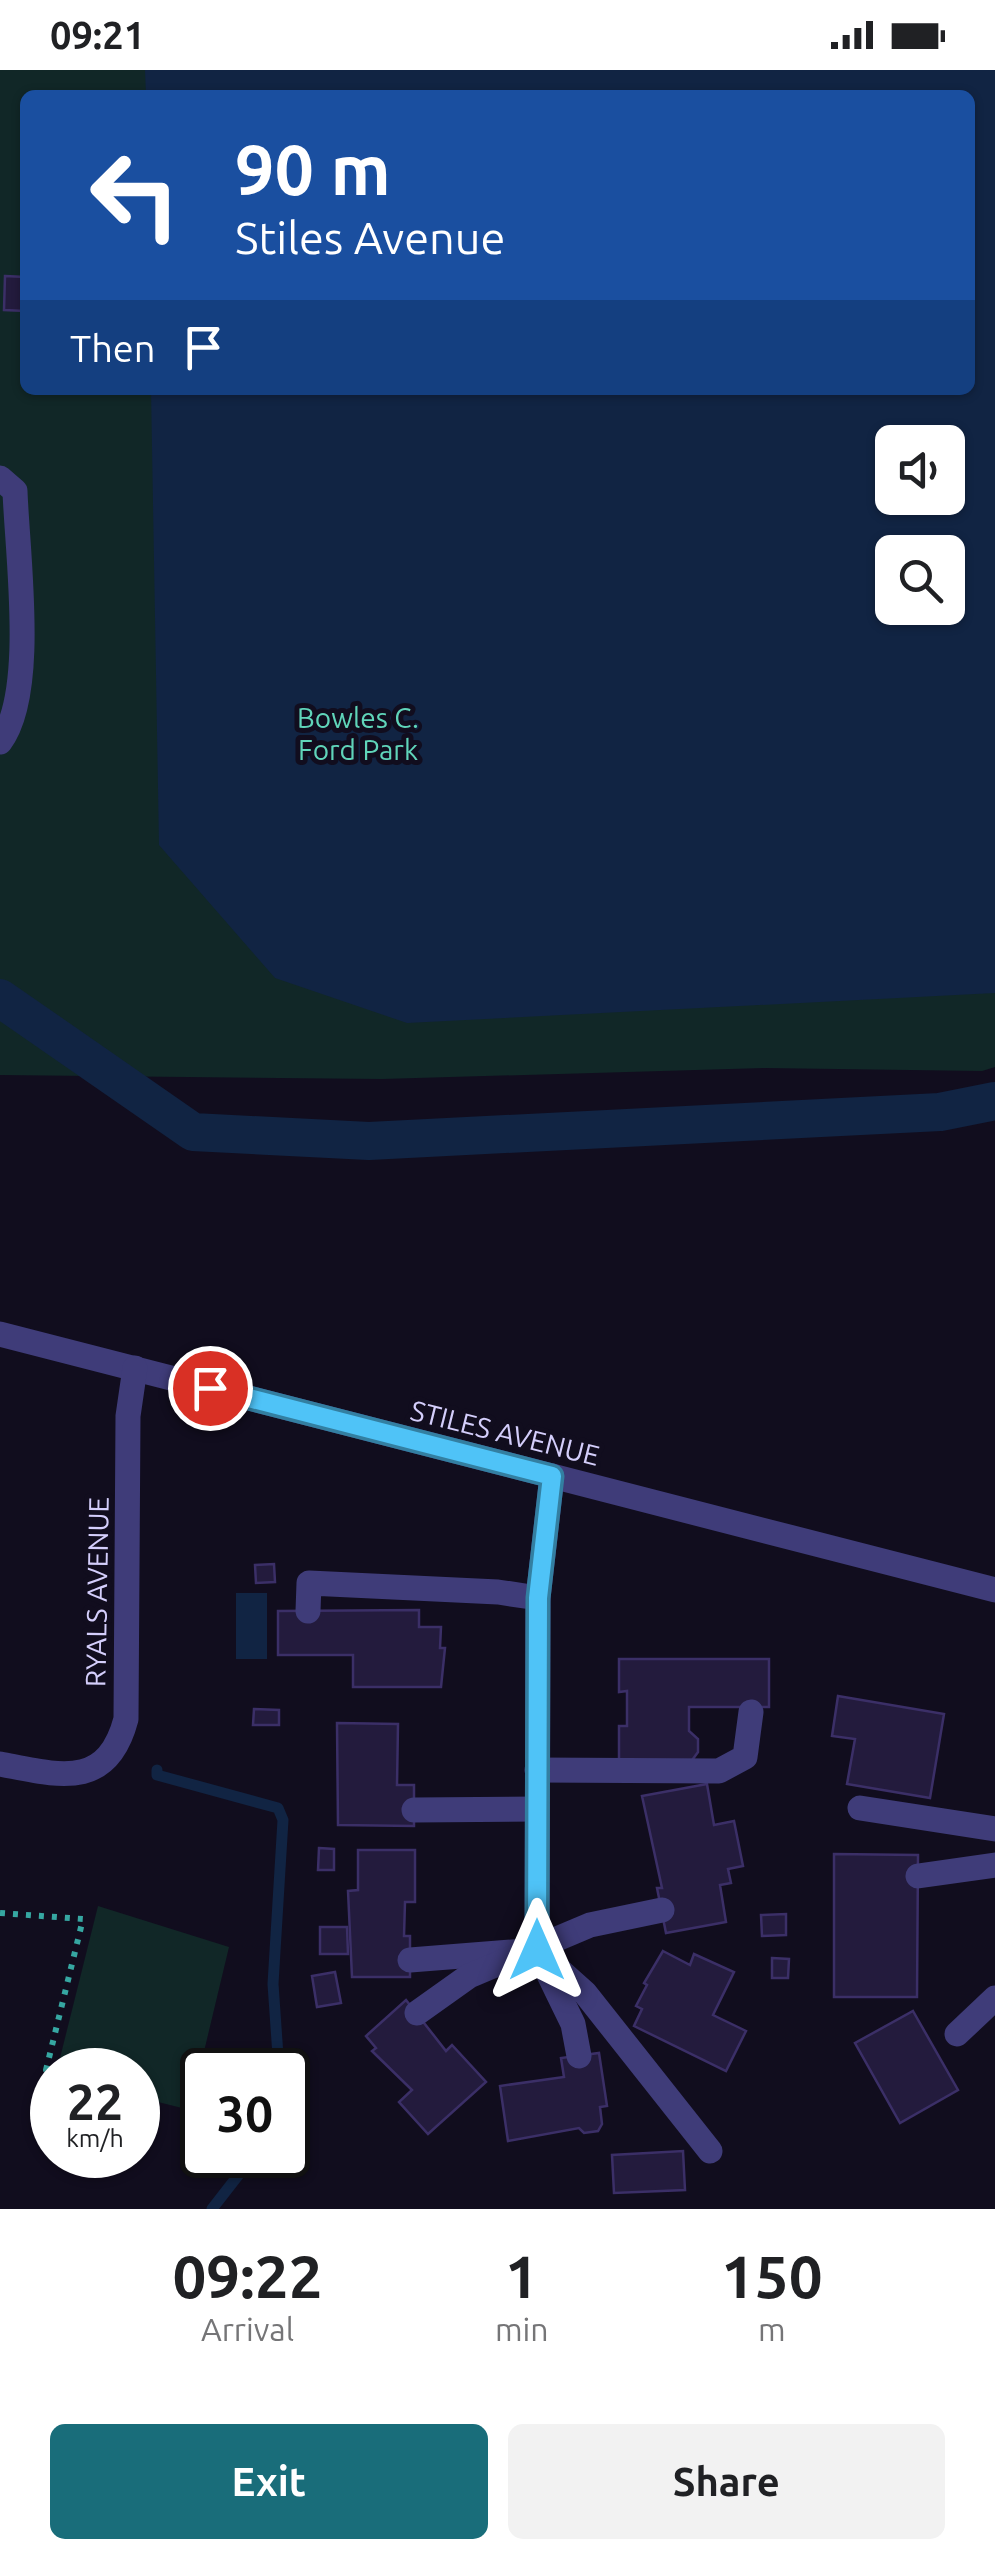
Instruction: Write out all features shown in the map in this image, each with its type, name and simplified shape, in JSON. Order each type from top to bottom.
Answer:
[{"type":"street","points":[[0,478],[15,490],[22,673],[11,728],[0,742]]},
{"type":"street","name":"STILES AVENUE","points":[[0,1334],[995,1590]]},
{"type":"street","name":"RYALS AVENUE","points":[[0,1764],[59,1775],[100,1766],[120,1739],[126,1719],[128,1416],[135,1368]]},
{"type":"street","points":[[552,1476],[538,1598],[537,1950],[572,2024],[579,2056]]},
{"type":"street","points":[[308,1611],[309,1583],[498,1592],[538,1598]]},
{"type":"street","points":[[537,1770],[719,1771],[746,1757],[751,1712]]},
{"type":"street","points":[[860,1808],[995,1829]]},
{"type":"street","points":[[414,1810],[537,1809]]},
{"type":"street","points":[[918,1876],[995,1865]]},
{"type":"street","points":[[417,2013],[468,1976],[590,1925],[662,1910]]},
{"type":"street","points":[[410,1960],[537,1950],[585,1993],[710,2151]]},
{"type":"street","points":[[957,2034],[995,1998]]},
{"type":"path","points":[[0,1913],[83,1919],[51,2048]]},
{"type":"green space","name":"Bowles C. Ford Park","points":[[0,70],[995,70],[995,1067],[982,1071],[765,1068],[382,1079],[0,1075]]},
{"type":"green space","points":[[98,1906],[229,1947],[205,2048],[180,2048],[180,2108],[160,2102],[160,2048],[62,2048]]},
{"type":"water","name":"Bowles C. Ford Park","points":[[145,70],[995,70],[995,993],[407,1023],[275,978],[159,845],[151,395],[975,395],[975,90],[146,90]]},
{"type":"water","points":[[236,1593],[267,1593],[267,1659],[236,1659]]},
{"type":"building","points":[[5,276],[20,277],[20,311],[4,310]]},
{"type":"building","points":[[274,1564],[275,1582],[256,1583],[255,1565]]},
{"type":"building","points":[[419,1610],[419,1627],[441,1627],[440,1648],[445,1648],[441,1687],[353,1687],[353,1655],[278,1655],[278,1611]]},
{"type":"building","points":[[619,1659],[769,1659],[769,1707],[689,1707],[689,1731],[698,1739],[698,1752],[690,1763],[619,1762],[619,1726],[627,1726],[627,1691],[619,1692]]},
{"type":"building","points":[[838,1696],[944,1714],[930,1798],[847,1784],[855,1739],[832,1736]]},
{"type":"building","points":[[254,1709],[279,1710],[279,1725],[253,1725]]},
{"type":"building","points":[[337,1723],[398,1724],[397,1785],[414,1785],[414,1826],[338,1825]]},
{"type":"building","points":[[707,1784],[714,1825],[734,1821],[743,1866],[728,1869],[731,1883],[720,1885],[726,1922],[666,1933],[657,1888],[662,1888],[642,1796]]},
{"type":"building","points":[[319,1848],[334,1849],[334,1870],[318,1870]]},
{"type":"building","points":[[358,1850],[415,1850],[415,1902],[405,1902],[404,1936],[410,1936],[410,1977],[352,1977],[348,1891],[358,1890]]},
{"type":"building","points":[[834,1854],[918,1855],[917,1997],[834,1997]]},
{"type":"building","points":[[786,1914],[786,1935],[762,1936],[761,1915]]},
{"type":"building","points":[[320,1927],[347,1927],[348,1954],[320,1954]]},
{"type":"building","points":[[663,1951],[690,1965],[694,1954],[734,1972],[713,2015],[746,2031],[726,2071],[634,2026],[642,2009],[636,2006],[647,1985],[644,1983]]},
{"type":"building","points":[[772,1958],[789,1959],[788,1978],[772,1978]]},
{"type":"building","points":[[335,1972],[341,2003],[317,2007],[312,1976]]},
{"type":"building","points":[[406,2000],[446,2051],[452,2045],[486,2082],[428,2134],[399,2102],[412,2090],[372,2051],[376,2048],[366,2036]]},
{"type":"building","points":[[913,2011],[958,2090],[900,2123],[855,2043]]},
{"type":"building","points":[[599,2053],[607,2106],[600,2107],[602,2124],[598,2131],[584,2133],[579,2128],[508,2141],[500,2086],[564,2077],[561,2058]]},
{"type":"building","points":[[683,2151],[685,2190],[614,2193],[612,2155]]},
{"type":"waterway","points":[[0,998],[193,1132],[369,1141],[940,1112],[995,1101]]},
{"type":"waterway","points":[[157,1770],[157,1775],[278,1808],[283,1820],[273,1984],[277,2048]]},
{"type":"waterway","points":[[212,2209],[236,2178]]},
{"type":"route","points":[[210,1388],[552,1476],[538,1598],[537,1950]]}]
